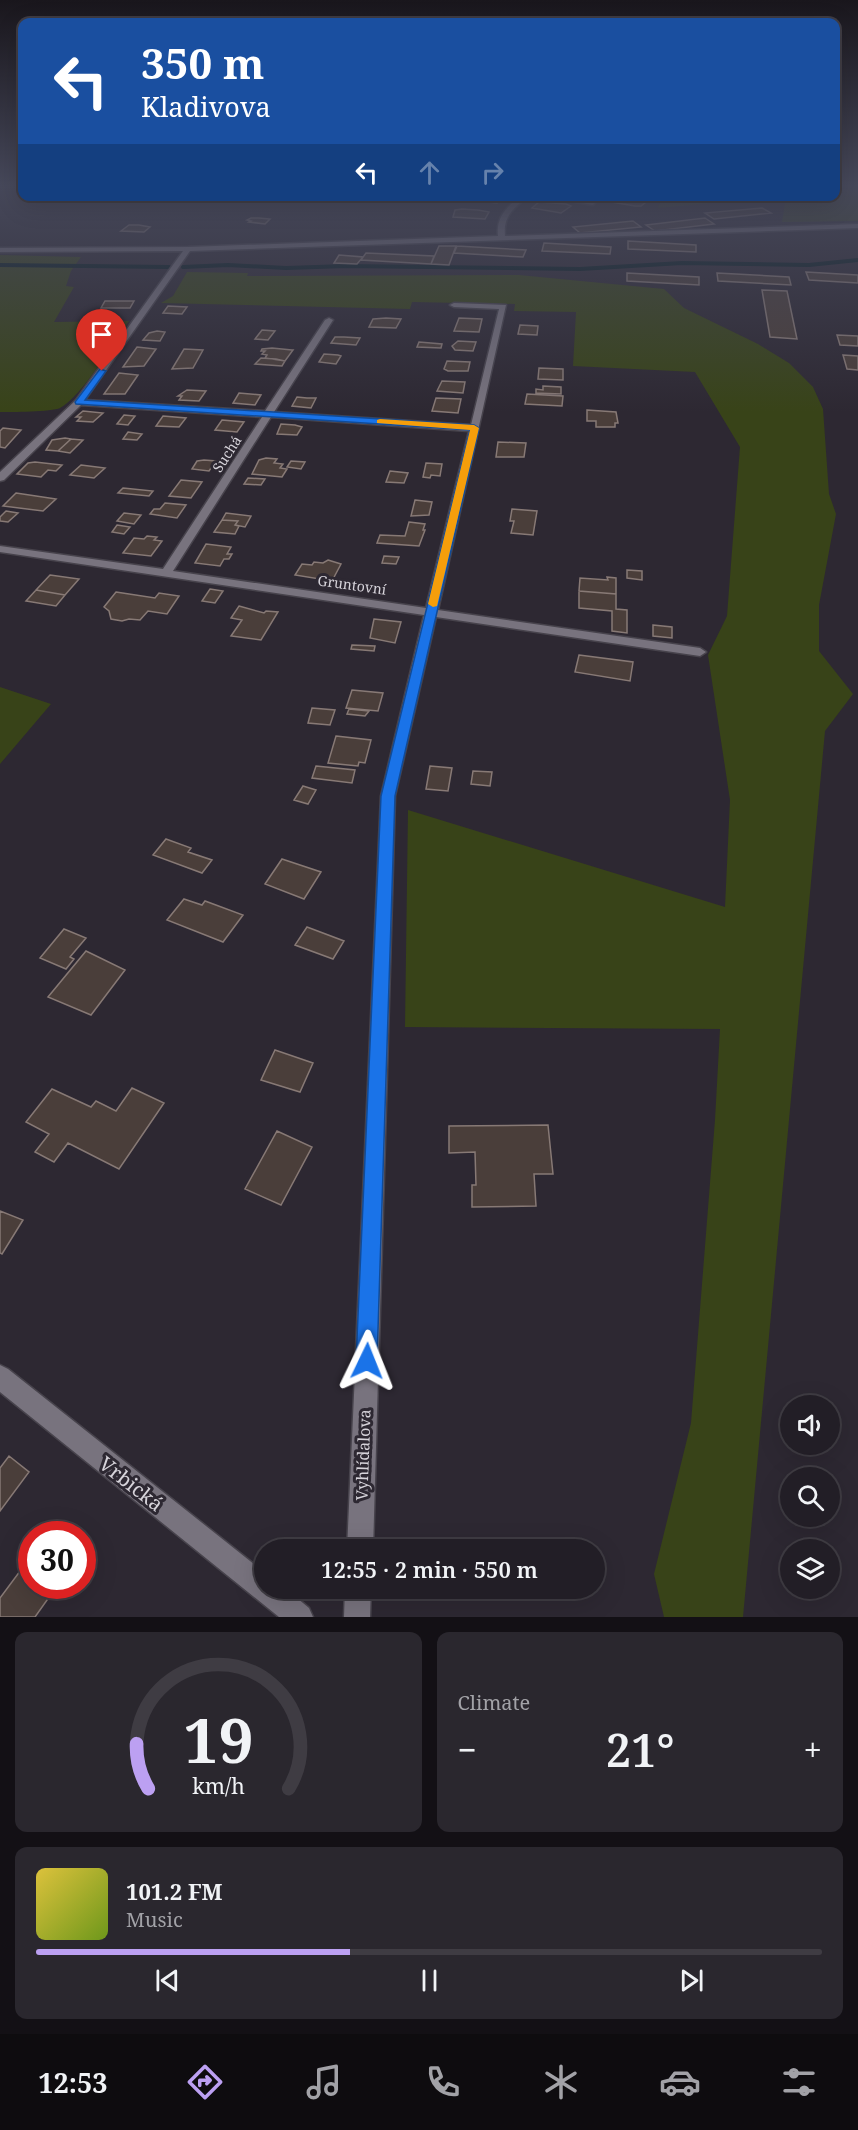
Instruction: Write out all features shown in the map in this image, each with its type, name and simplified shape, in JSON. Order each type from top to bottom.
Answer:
[{"type":"street","points":[[0,478],[79,402],[179,261]]},
{"type":"street","name":"Vyhlídalova","points":[[360,1539],[388,796],[503,307],[454,305]]},
{"type":"street","name":"Suchá","points":[[166,573],[329,320]]},
{"type":"street","points":[[79,402],[474,428]]},
{"type":"street","name":"Gruntovní","points":[[0,549],[700,652]]},
{"type":"street","name":"Vrbická","points":[[0,1377],[300,1617]]},
{"type":"street","points":[[357,1617],[358,1599]]},
{"type":"green space","points":[[0,261],[78,261],[71,271],[66,286],[74,287],[54,322],[129,321],[78,393],[60,408],[0,412]]},
{"type":"green space","points":[[187,272],[248,273],[247,276],[519,275],[664,289],[684,308],[758,344],[789,363],[813,387],[823,409],[829,494],[836,514],[819,605],[819,651],[853,694],[825,731],[743,1617],[664,1617],[654,1574],[691,1423],[720,1029],[405,1027],[408,810],[725,907],[730,800],[708,655],[727,616],[740,447],[695,372],[573,366],[576,312],[514,311],[515,304],[412,302],[410,309],[161,303],[173,296]]},
{"type":"green space","points":[[0,687],[51,704],[0,764]]},
{"type":"building","points":[[335,261],[359,261],[357,264],[334,263]]},
{"type":"building","points":[[387,261],[432,261],[431,264]]},
{"type":"building","points":[[432,261],[450,261],[449,265],[431,264]]},
{"type":"building","points":[[806,272],[858,275],[858,283],[809,280]]},
{"type":"building","points":[[627,273],[699,277],[699,285],[627,281]]},
{"type":"building","points":[[717,273],[789,277],[791,285],[718,281]]},
{"type":"building","points":[[762,290],[787,291],[797,339],[770,337]]},
{"type":"building","points":[[105,301],[134,301],[130,308],[101,308]]},
{"type":"building","points":[[168,306],[187,307],[182,314],[163,313]]},
{"type":"building","points":[[459,318],[482,319],[479,332],[454,331]]},
{"type":"building","points":[[373,319],[401,319],[396,328],[369,327]]},
{"type":"building","points":[[520,325],[538,326],[537,335],[518,334]]},
{"type":"building","points":[[262,330],[275,331],[268,340],[255,339]]},
{"type":"building","points":[[165,332],[160,341],[143,340],[149,333]]},
{"type":"building","points":[[837,335],[858,336],[858,346],[840,345]]},
{"type":"building","points":[[335,337],[360,338],[356,345],[331,343]]},
{"type":"building","points":[[458,341],[476,342],[473,351],[455,350],[452,346]]},
{"type":"building","points":[[419,342],[442,344],[441,348],[417,347]]},
{"type":"building","points":[[137,347],[156,349],[144,366],[123,367]]},
{"type":"building","points":[[184,349],[203,350],[193,368],[172,369]]},
{"type":"building","points":[[262,349],[293,350],[285,361],[265,358],[267,355],[262,354],[265,351],[261,351]]},
{"type":"building","points":[[324,354],[341,356],[336,364],[319,362]]},
{"type":"building","points":[[843,355],[858,356],[858,370],[847,369]]},
{"type":"building","points":[[261,358],[285,361],[282,366],[255,364]]},
{"type":"building","points":[[447,361],[470,362],[468,371],[448,371],[444,369]]},
{"type":"building","points":[[539,368],[563,369],[563,380],[538,379]]},
{"type":"building","points":[[119,373],[138,375],[125,394],[104,394]]},
{"type":"building","points":[[442,381],[465,382],[463,393],[437,391]]},
{"type":"building","points":[[543,386],[561,387],[561,394],[536,393],[536,389],[543,390]]},
{"type":"building","points":[[187,390],[206,391],[199,401],[179,400],[182,396],[178,396]]},
{"type":"building","points":[[239,393],[261,395],[255,405],[233,403]]},
{"type":"building","points":[[527,394],[563,396],[562,406],[525,404]]},
{"type":"building","points":[[297,397],[316,398],[311,408],[292,406]]},
{"type":"building","points":[[436,398],[461,399],[458,413],[432,411]]},
{"type":"building","points":[[587,410],[616,412],[618,423],[615,423],[615,427],[596,427],[596,421],[587,421]]},
{"type":"building","points":[[83,411],[103,413],[93,422],[77,421],[81,417],[76,417]]},
{"type":"building","points":[[124,415],[135,416],[128,425],[117,424]]},
{"type":"building","points":[[163,416],[186,418],[179,427],[156,426]]},
{"type":"building","points":[[222,420],[244,422],[237,432],[215,430]]},
{"type":"building","points":[[281,424],[302,427],[297,435],[277,434]]},
{"type":"building","points":[[3,428],[21,430],[5,448],[0,447],[0,431]]},
{"type":"building","points":[[128,432],[142,434],[137,440],[123,439]]},
{"type":"building","points":[[71,439],[58,451],[46,450],[52,440]]},
{"type":"building","points":[[71,439],[83,440],[70,453],[58,451]]},
{"type":"building","points":[[498,442],[526,443],[524,457],[496,457]]},
{"type":"building","points":[[277,459],[274,463],[283,464],[280,468],[287,469],[282,477],[252,474],[259,460]]},
{"type":"building","points":[[197,461],[216,461],[209,471],[192,469]]},
{"type":"building","points":[[291,461],[305,462],[301,469],[287,467]]},
{"type":"building","points":[[28,463],[62,465],[56,471],[48,470],[41,477],[17,474]]},
{"type":"building","points":[[426,463],[442,464],[440,476],[423,477]]},
{"type":"building","points":[[81,465],[105,468],[94,478],[70,475]]},
{"type":"building","points":[[390,471],[408,473],[404,483],[386,482]]},
{"type":"building","points":[[248,478],[265,479],[261,485],[244,484]]},
{"type":"building","points":[[181,480],[202,482],[191,498],[169,496]]},
{"type":"building","points":[[123,488],[153,491],[149,496],[118,493]]},
{"type":"building","points":[[16,493],[56,499],[43,511],[3,506]]},
{"type":"building","points":[[415,500],[432,502],[429,515],[411,516]]},
{"type":"building","points":[[165,503],[186,505],[177,518],[150,514],[154,509],[160,509]]},
{"type":"building","points":[[512,509],[537,511],[533,535],[511,533],[514,521],[510,521]]},
{"type":"building","points":[[6,511],[18,513],[8,522],[0,521],[0,517]]},
{"type":"building","points":[[124,513],[141,515],[134,524],[117,521]]},
{"type":"building","points":[[226,513],[251,516],[245,527],[235,525],[238,521],[222,520]]},
{"type":"building","points":[[222,520],[238,521],[235,525],[239,526],[235,534],[214,532]]},
{"type":"building","points":[[409,522],[425,524],[419,546],[377,543],[380,535],[405,536]]},
{"type":"building","points":[[117,525],[130,527],[124,534],[112,532]]},
{"type":"building","points":[[147,536],[157,537],[154,540],[162,541],[151,556],[123,553],[134,538],[144,539]]},
{"type":"building","points":[[206,544],[231,547],[227,554],[232,554],[229,559],[224,559],[220,566],[195,563]]},
{"type":"building","points":[[384,556],[399,557],[396,564],[382,563]]},
{"type":"building","points":[[328,560],[341,564],[332,581],[295,575],[302,564],[312,565],[314,562],[323,563]]},
{"type":"building","points":[[627,570],[642,571],[642,580],[627,578]]},
{"type":"building","points":[[50,575],[79,579],[65,595],[36,590]]},
{"type":"building","points":[[607,577],[616,578],[616,594],[579,591],[580,578],[608,580]]},
{"type":"building","points":[[210,589],[223,591],[215,603],[202,601]]},
{"type":"building","points":[[36,590],[65,595],[56,606],[26,601]]},
{"type":"building","points":[[579,591],[616,594],[616,609],[627,610],[627,633],[612,631],[612,611],[579,608]]},
{"type":"building","points":[[116,592],[155,598],[159,593],[179,596],[167,614],[148,611],[140,620],[122,621],[111,619],[109,611],[104,607]]},
{"type":"building","points":[[239,606],[264,613],[266,611],[278,612],[261,640],[231,636],[242,620],[231,618]]},
{"type":"building","points":[[374,619],[401,622],[395,643],[370,638]]},
{"type":"building","points":[[653,625],[672,627],[672,638],[653,636]]},
{"type":"building","points":[[352,645],[375,646],[374,651],[351,649]]},
{"type":"building","points":[[579,655],[633,662],[630,681],[575,672]]},
{"type":"building","points":[[352,690],[383,693],[378,711],[346,708]]},
{"type":"building","points":[[312,708],[335,710],[330,725],[308,723]]},
{"type":"building","points":[[349,709],[369,711],[365,716],[347,714]]},
{"type":"building","points":[[336,736],[371,740],[365,763],[359,762],[358,766],[328,763]]},
{"type":"building","points":[[316,766],[355,770],[352,783],[312,778]]},
{"type":"building","points":[[430,766],[452,768],[448,791],[426,789]]},
{"type":"building","points":[[473,771],[492,772],[490,786],[471,784]]},
{"type":"building","points":[[303,786],[316,790],[308,804],[294,800]]},
{"type":"building","points":[[166,839],[191,848],[188,852],[212,860],[202,873],[153,855]]},
{"type":"building","points":[[282,859],[321,872],[304,899],[265,884]]},
{"type":"building","points":[[184,899],[202,905],[205,901],[243,915],[223,942],[167,920]]},
{"type":"building","points":[[307,927],[344,941],[333,959],[295,945]]},
{"type":"building","points":[[64,929],[86,938],[70,957],[74,959],[66,969],[40,958]]},
{"type":"building","points":[[86,951],[125,970],[91,1015],[48,997]]},
{"type":"building","points":[[275,1050],[313,1063],[300,1092],[261,1080]]},
{"type":"building","points":[[132,1088],[164,1103],[119,1169],[68,1143],[54,1162],[35,1152],[49,1134],[26,1122],[52,1089],[91,1107],[96,1101],[116,1111]]},
{"type":"building","points":[[548,1125],[553,1174],[534,1174],[536,1206],[472,1207],[472,1185],[476,1185],[475,1152],[449,1153],[449,1126]]},
{"type":"building","points":[[277,1131],[312,1147],[281,1205],[245,1189]]},
{"type":"building","points":[[0,1211],[23,1220],[2,1254],[0,1253]]},
{"type":"building","points":[[9,1456],[29,1472],[0,1511],[0,1468]]},
{"type":"building","points":[[18,1574],[18,1599],[48,1599],[35,1617],[0,1617],[0,1598]]},
{"type":"waterway","points":[[183,267],[228,265],[286,268],[346,266],[580,269],[682,263],[809,265],[844,261]]},
{"type":"waterway","points":[[0,265],[169,267]]},
{"type":"slow traffic","points":[[380,422],[474,428],[433,604]]},
{"type":"route","points":[[102,371],[79,402],[474,428],[388,796],[367,1361]]}]
